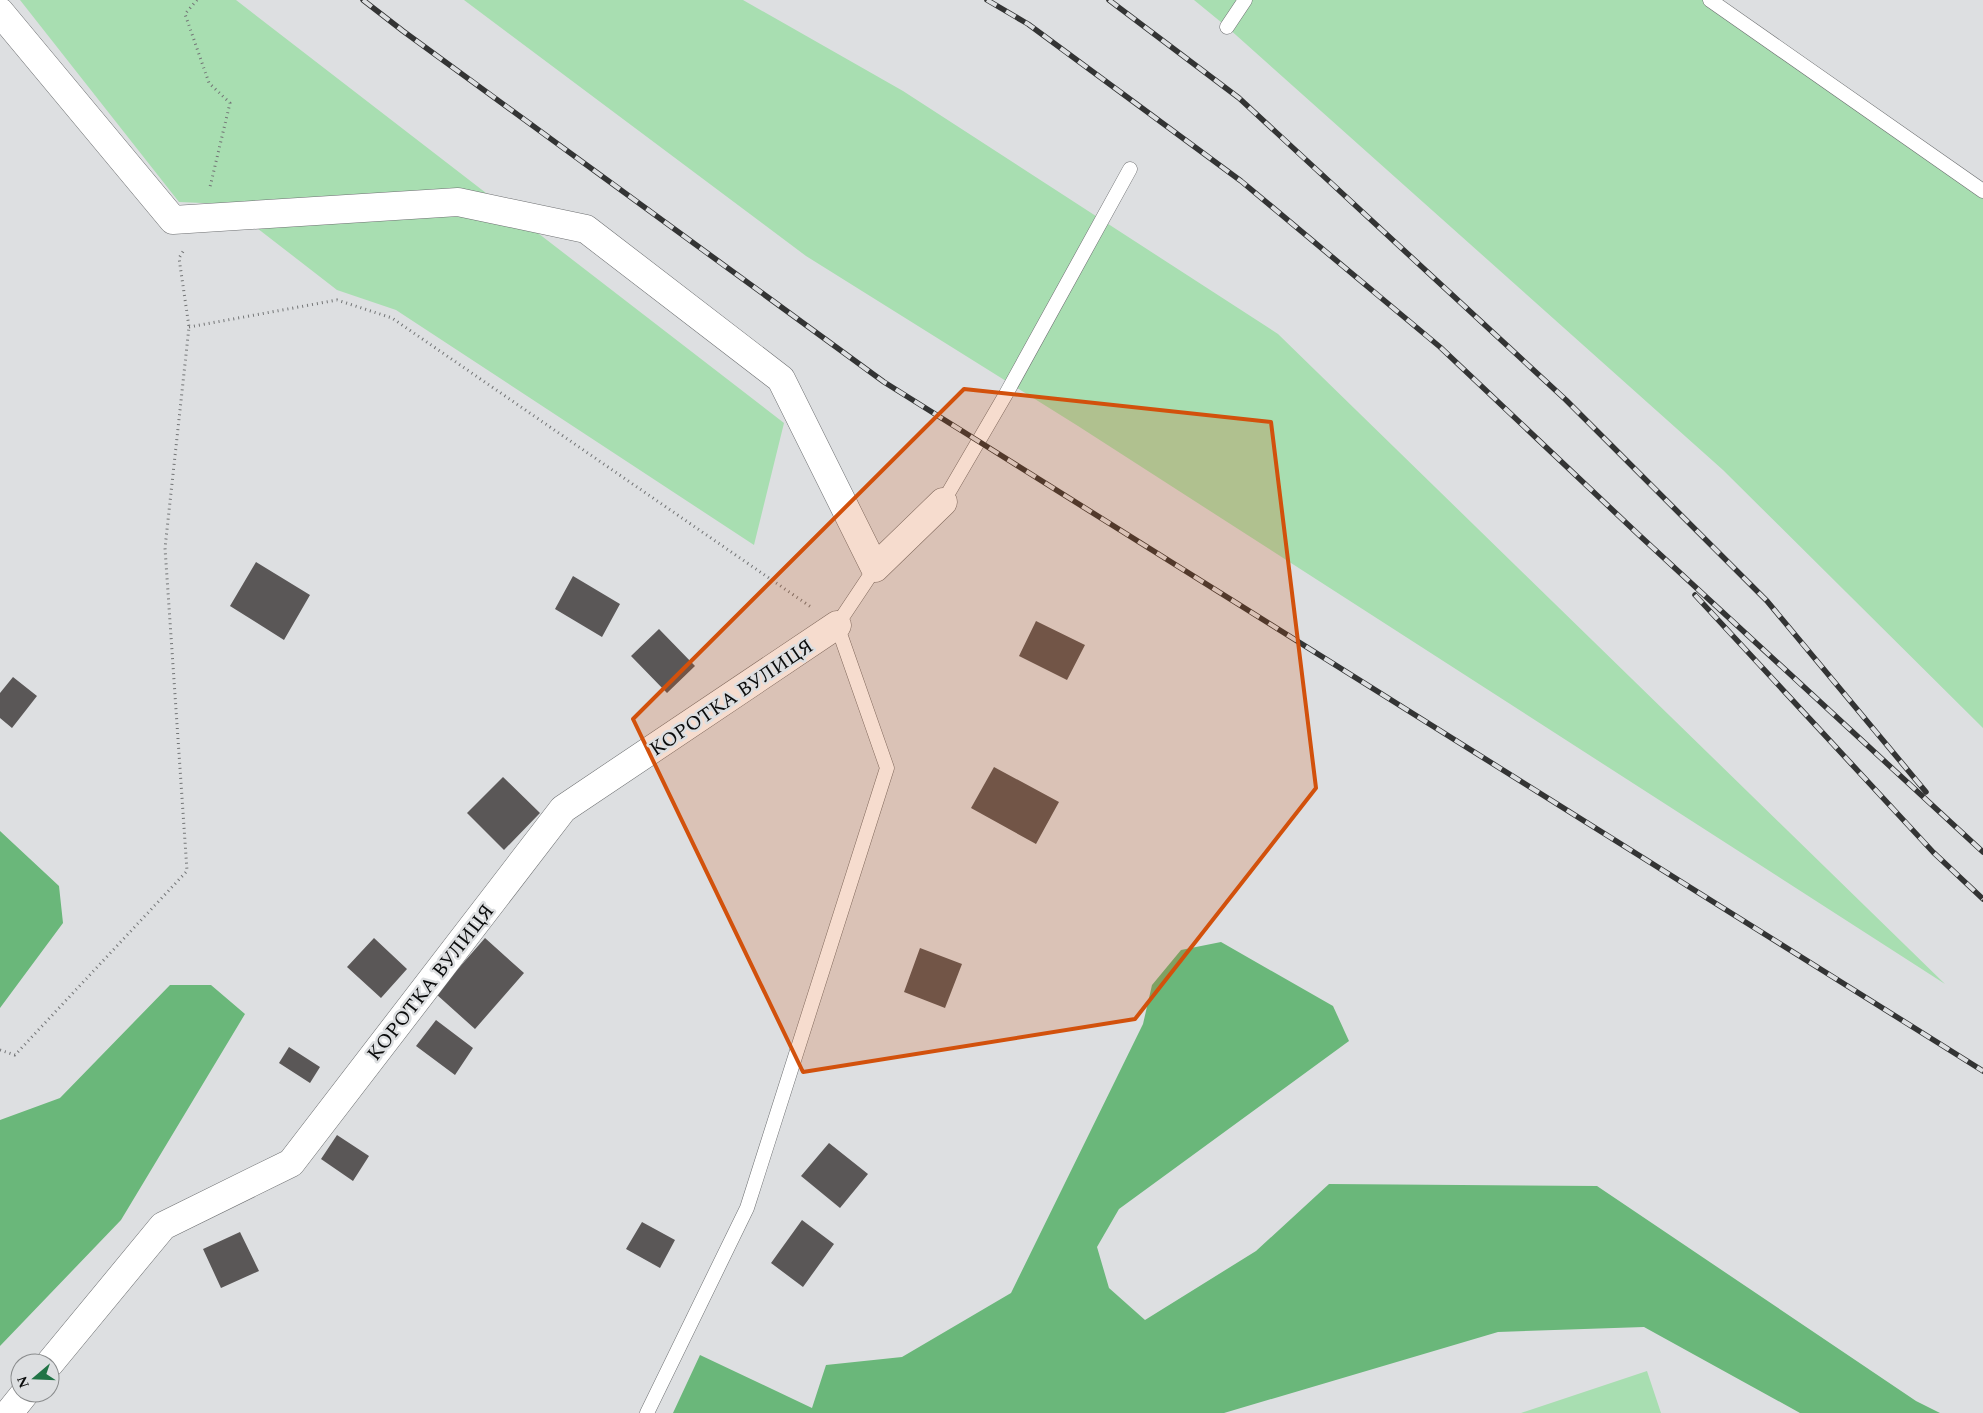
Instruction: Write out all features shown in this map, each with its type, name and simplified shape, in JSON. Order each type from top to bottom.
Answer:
[{"type":"street","points":[[0,12],[172,220],[458,202],[586,229],[781,379],[875,568],[943,502]]},
{"type":"street","name":"КОРОТКА ВУЛИЦЯ","points":[[58,1353],[163,1226],[291,1163],[563,809],[838,625]]},
{"type":"street","points":[[9,1413],[17,1403]]},
{"type":"lane","points":[[1227,27],[1245,0]]},
{"type":"lane","points":[[1710,0],[1983,191]]},
{"type":"lane","points":[[943,502],[1006,394],[1130,169]]},
{"type":"lane","points":[[647,1413],[747,1208],[887,768],[838,625],[875,568]]},
{"type":"path","points":[[0,1050],[15,1055],[187,871],[165,548],[189,327],[179,258],[204,218],[230,103],[209,83],[185,14],[197,0]]},
{"type":"path","points":[[189,327],[337,300],[392,318],[838,625]]},
{"type":"highlighted area","points":[[964,389],[1271,422],[1316,788],[1135,1019],[803,1072],[633,719]]},
{"type":"green space","points":[[20,0],[236,0],[784,423],[754,545],[396,310],[337,290],[226,204],[179,202]]},
{"type":"green space","points":[[464,0],[743,0],[903,91],[1278,334],[1945,984],[1078,426],[806,256]]},
{"type":"green space","points":[[1194,0],[1710,0],[1983,191],[1983,728],[1723,470],[1227,27]]},
{"type":"green space","points":[[0,831],[59,886],[63,923],[0,1008]]},
{"type":"green space","points":[[1221,942],[1333,1006],[1349,1041],[1119,1209],[1097,1247],[1109,1288],[1145,1320],[1256,1251],[1329,1184],[1597,1186],[1916,1401],[1940,1413],[1800,1413],[1644,1327],[1498,1332],[1224,1413],[673,1413],[700,1355],[812,1408],[826,1365],[902,1357],[1011,1293],[1143,1024],[1152,985],[1181,950]]},
{"type":"green space","points":[[170,985],[211,985],[245,1014],[121,1220],[0,1346],[0,1120],[60,1098]]},
{"type":"green space","points":[[1647,1371],[1661,1413],[1521,1413]]},
{"type":"building","points":[[256,562],[310,595],[284,640],[230,606]]},
{"type":"building","points":[[573,576],[620,604],[602,637],[555,609]]},
{"type":"building","points":[[1036,621],[1085,645],[1067,680],[1019,656]]},
{"type":"building","points":[[659,629],[695,666],[667,693],[631,656]]},
{"type":"building","points":[[13,677],[37,696],[12,728],[0,718],[0,693]]},
{"type":"building","points":[[994,767],[1059,802],[1036,844],[971,808]]},
{"type":"building","points":[[503,777],[540,813],[504,850],[467,813]]},
{"type":"building","points":[[374,938],[407,969],[381,998],[347,967]]},
{"type":"building","points":[[485,938],[524,973],[475,1029],[436,994]]},
{"type":"building","points":[[920,948],[962,964],[945,1008],[904,992]]},
{"type":"building","points":[[436,1020],[473,1048],[455,1075],[416,1046]]},
{"type":"building","points":[[289,1047],[320,1067],[310,1083],[279,1063]]},
{"type":"building","points":[[337,1135],[369,1156],[353,1181],[321,1159]]},
{"type":"building","points":[[829,1143],[868,1174],[840,1208],[801,1176]]},
{"type":"building","points":[[802,1220],[834,1244],[803,1287],[771,1263]]},
{"type":"building","points":[[642,1222],[675,1240],[660,1268],[626,1249]]},
{"type":"building","points":[[240,1232],[259,1271],[221,1288],[203,1249]]},
{"type":"railway","points":[[363,0],[884,382],[1983,1071]]},
{"type":"railway","points":[[987,0],[1028,24],[1241,181],[1440,347],[1639,535],[1983,852]]},
{"type":"railway","points":[[1109,0],[1239,98],[1566,400],[1767,601],[1926,792]]},
{"type":"railway","points":[[1695,595],[1933,852],[1983,899]]}]
